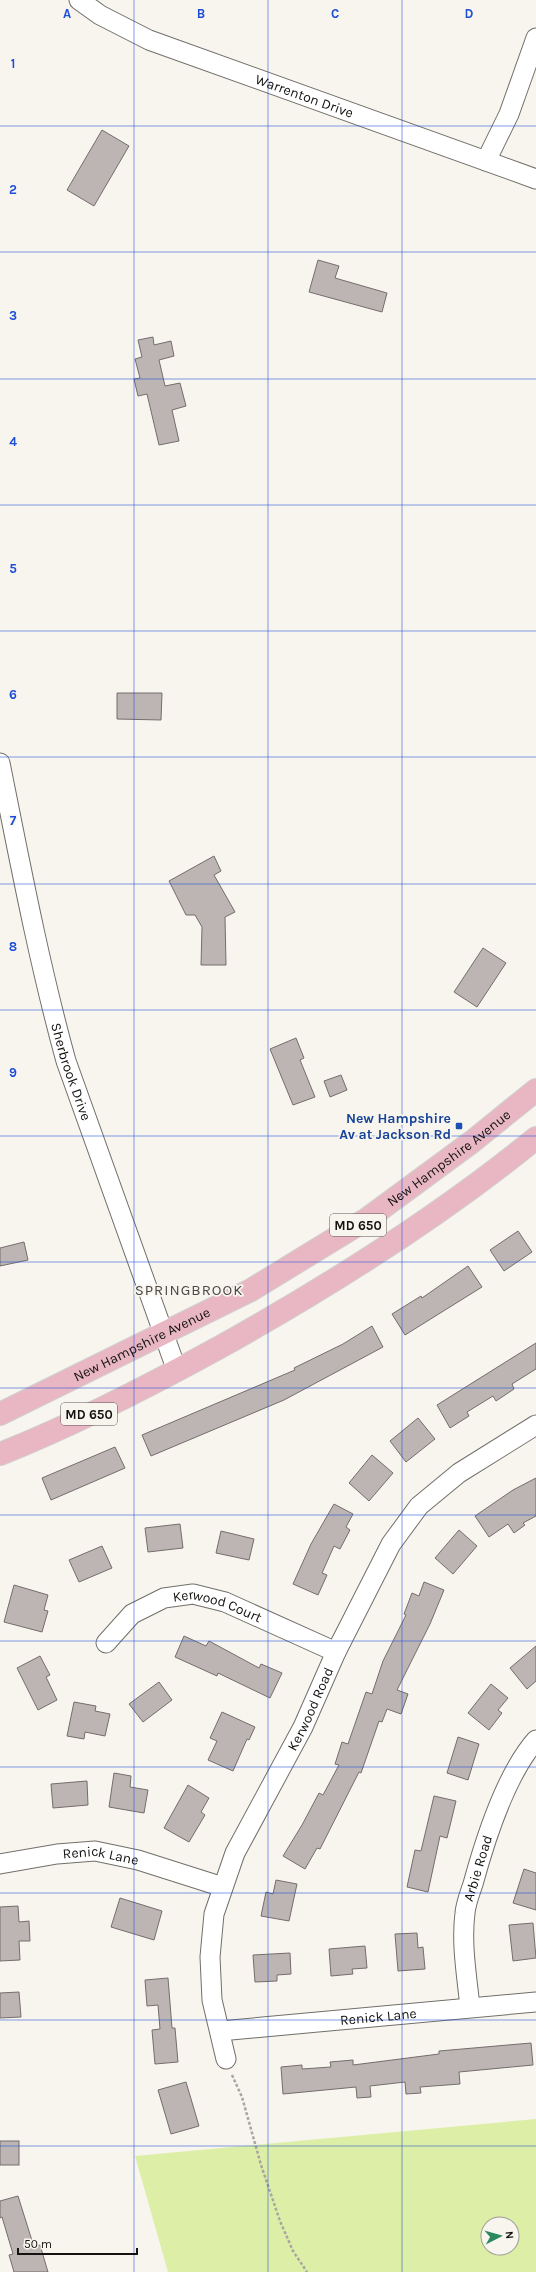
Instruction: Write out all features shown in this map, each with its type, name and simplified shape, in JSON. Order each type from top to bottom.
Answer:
[{"type":"main road","name":"New Hampshire Avenue","points":[[0,1414],[164,1335],[251,1290],[367,1219],[473,1141],[536,1090]]},
{"type":"main road","name":"MD 650","points":[[0,1454],[101,1409],[177,1371],[275,1316],[382,1251],[482,1182],[536,1138]]},
{"type":"street","name":"Warrenton Drive","points":[[79,0],[100,15],[149,40],[536,179]]},
{"type":"street","points":[[486,161],[509,114],[536,38]]},
{"type":"street","name":"Sherbrook Drive","points":[[0,763],[27,899],[64,1054],[78,1098],[177,1371]]},
{"type":"street","name":"Kerwood Road","points":[[226,2059],[212,2000],[210,1957],[214,1914],[235,1853],[303,1727],[336,1652],[391,1544],[418,1506],[459,1473],[536,1425]]},
{"type":"street","name":"Kerwood Court","points":[[106,1643],[132,1614],[164,1598],[193,1594],[225,1602],[336,1652]]},
{"type":"street","name":"Arbie Road","points":[[470,2007],[465,1952],[465,1913],[479,1863],[502,1800],[526,1752],[536,1740]]},
{"type":"street","name":"Renick Lane","points":[[0,1864],[57,1854],[95,1851],[138,1860],[223,1887]]},
{"type":"street","name":"Renick Lane","points":[[220,2031],[536,2002]]},
{"type":"path","points":[[226,2059],[242,2097],[261,2165],[280,2221],[293,2251],[307,2272]]},
{"type":"green space","points":[[536,2119],[536,2272],[168,2272],[135,2156]]},
{"type":"building","points":[[102,130],[129,146],[94,206],[67,190]]},
{"type":"building","points":[[318,260],[339,266],[335,278],[387,293],[382,312],[309,292]]},
{"type":"building","points":[[153,337],[154,345],[171,341],[174,356],[159,360],[165,386],[180,383],[186,406],[172,410],[179,441],[159,445],[147,394],[138,396],[134,379],[140,378],[135,359],[142,357],[138,340]]},
{"type":"building","points":[[117,693],[162,693],[161,720],[117,719]]},
{"type":"building","points":[[214,856],[221,871],[214,875],[235,912],[225,917],[226,965],[201,965],[202,927],[195,915],[186,915],[169,881]]},
{"type":"building","points":[[483,948],[506,963],[477,1007],[454,992]]},
{"type":"building","points":[[296,1038],[304,1058],[300,1060],[315,1097],[293,1105],[270,1049]]},
{"type":"building","points":[[341,1075],[347,1090],[330,1097],[324,1081]]},
{"type":"building","points":[[518,1231],[532,1252],[504,1271],[490,1250]]},
{"type":"building","points":[[24,1242],[28,1260],[0,1266],[0,1248]]},
{"type":"building","points":[[468,1266],[482,1287],[405,1335],[392,1314],[421,1296],[422,1298]]},
{"type":"building","points":[[372,1326],[383,1347],[284,1400],[151,1456],[142,1435],[295,1370],[294,1368],[343,1344]]},
{"type":"building","points":[[536,1343],[536,1369],[512,1384],[514,1389],[496,1401],[493,1396],[467,1412],[469,1416],[450,1428],[437,1405]]},
{"type":"building","points":[[418,1418],[435,1439],[406,1462],[390,1441]]},
{"type":"building","points":[[115,1447],[125,1468],[51,1500],[42,1478]]},
{"type":"building","points":[[372,1455],[393,1473],[369,1501],[349,1483]]},
{"type":"building","points":[[536,1478],[536,1516],[523,1523],[525,1525],[514,1533],[508,1524],[489,1537],[475,1516],[513,1490]]},
{"type":"building","points":[[334,1504],[353,1514],[346,1527],[350,1530],[340,1549],[334,1546],[322,1573],[327,1575],[318,1595],[293,1584],[311,1544]]},
{"type":"building","points":[[180,1524],[183,1548],[148,1552],[145,1528]]},
{"type":"building","points":[[459,1530],[477,1546],[453,1574],[435,1558]]},
{"type":"building","points":[[221,1531],[254,1539],[249,1560],[216,1553]]},
{"type":"building","points":[[102,1546],[112,1568],[79,1582],[69,1560]]},
{"type":"building","points":[[424,1582],[444,1590],[430,1624],[397,1690],[408,1694],[401,1714],[387,1709],[382,1722],[379,1721],[361,1773],[359,1772],[320,1849],[317,1848],[305,1869],[283,1856],[319,1793],[323,1795],[339,1765],[335,1764],[342,1742],[348,1744],[366,1692],[372,1694],[383,1661],[406,1615],[404,1614],[412,1593],[419,1596]]},
{"type":"building","points":[[14,1585],[48,1595],[44,1610],[48,1611],[42,1632],[4,1622]]},
{"type":"building","points":[[184,1636],[206,1646],[209,1641],[259,1668],[261,1664],[282,1673],[270,1698],[218,1673],[217,1676],[175,1657]]},
{"type":"building","points":[[536,1646],[536,1681],[527,1689],[510,1668]]},
{"type":"building","points":[[40,1656],[50,1675],[46,1677],[57,1700],[38,1710],[17,1668]]},
{"type":"building","points":[[159,1682],[172,1700],[143,1722],[129,1704]]},
{"type":"building","points":[[491,1684],[508,1698],[498,1710],[502,1713],[489,1730],[468,1713]]},
{"type":"building","points":[[74,1702],[96,1706],[95,1711],[110,1714],[105,1736],[85,1732],[84,1739],[67,1736]]},
{"type":"building","points":[[222,1712],[255,1727],[249,1740],[247,1739],[233,1771],[208,1760],[217,1741],[210,1738]]},
{"type":"building","points":[[458,1737],[479,1744],[468,1780],[447,1773]]},
{"type":"building","points":[[114,1773],[131,1776],[130,1787],[148,1790],[144,1813],[109,1807]]},
{"type":"building","points":[[87,1781],[88,1805],[53,1808],[51,1784]]},
{"type":"building","points":[[188,1785],[209,1798],[201,1812],[205,1815],[189,1842],[164,1828]]},
{"type":"building","points":[[434,1796],[456,1801],[447,1838],[440,1836],[428,1892],[407,1887],[415,1850],[421,1851]]},
{"type":"building","points":[[524,1869],[536,1873],[536,1910],[513,1903]]},
{"type":"building","points":[[276,1880],[297,1884],[289,1921],[261,1916],[266,1892],[273,1894]]},
{"type":"building","points":[[120,1898],[162,1911],[154,1940],[111,1927]]},
{"type":"building","points":[[18,1906],[19,1922],[29,1921],[30,1941],[19,1941],[20,1960],[0,1961],[0,1907]]},
{"type":"building","points":[[533,1923],[536,1958],[513,1961],[509,1925]]},
{"type":"building","points":[[417,1933],[418,1948],[423,1947],[425,1969],[398,1971],[395,1934]]},
{"type":"building","points":[[365,1946],[367,1968],[352,1969],[353,1974],[331,1976],[329,1949]]},
{"type":"building","points":[[290,1953],[291,1974],[277,1975],[277,1981],[255,1982],[253,1955]]},
{"type":"building","points":[[168,1978],[172,2028],[175,2028],[178,2062],[155,2064],[152,2030],[160,2029],[158,2005],[147,2006],[145,1980]]},
{"type":"building","points":[[19,1992],[21,2017],[0,2018],[0,1993]]},
{"type":"building","points":[[531,2043],[533,2065],[459,2072],[460,2084],[420,2087],[421,2093],[406,2094],[405,2082],[370,2086],[371,2097],[357,2098],[356,2087],[283,2094],[281,2067],[302,2065],[302,2069],[331,2067],[330,2062],[353,2060],[353,2065],[439,2054],[439,2051]]},
{"type":"building","points":[[186,2082],[199,2126],[171,2134],[158,2090]]},
{"type":"building","points":[[0,2141],[19,2141],[19,2165],[0,2165]]},
{"type":"building","points":[[18,2196],[34,2247],[40,2245],[48,2272],[14,2272],[9,2255],[13,2254],[2,2217],[0,2218],[0,2201]]},
{"type":"place","name":"New Hampshire Av at Jackson Rd","points":[[459,1126]]},
{"type":"district","name":"SPRINGBROOK","points":[[189,1290]]}]
